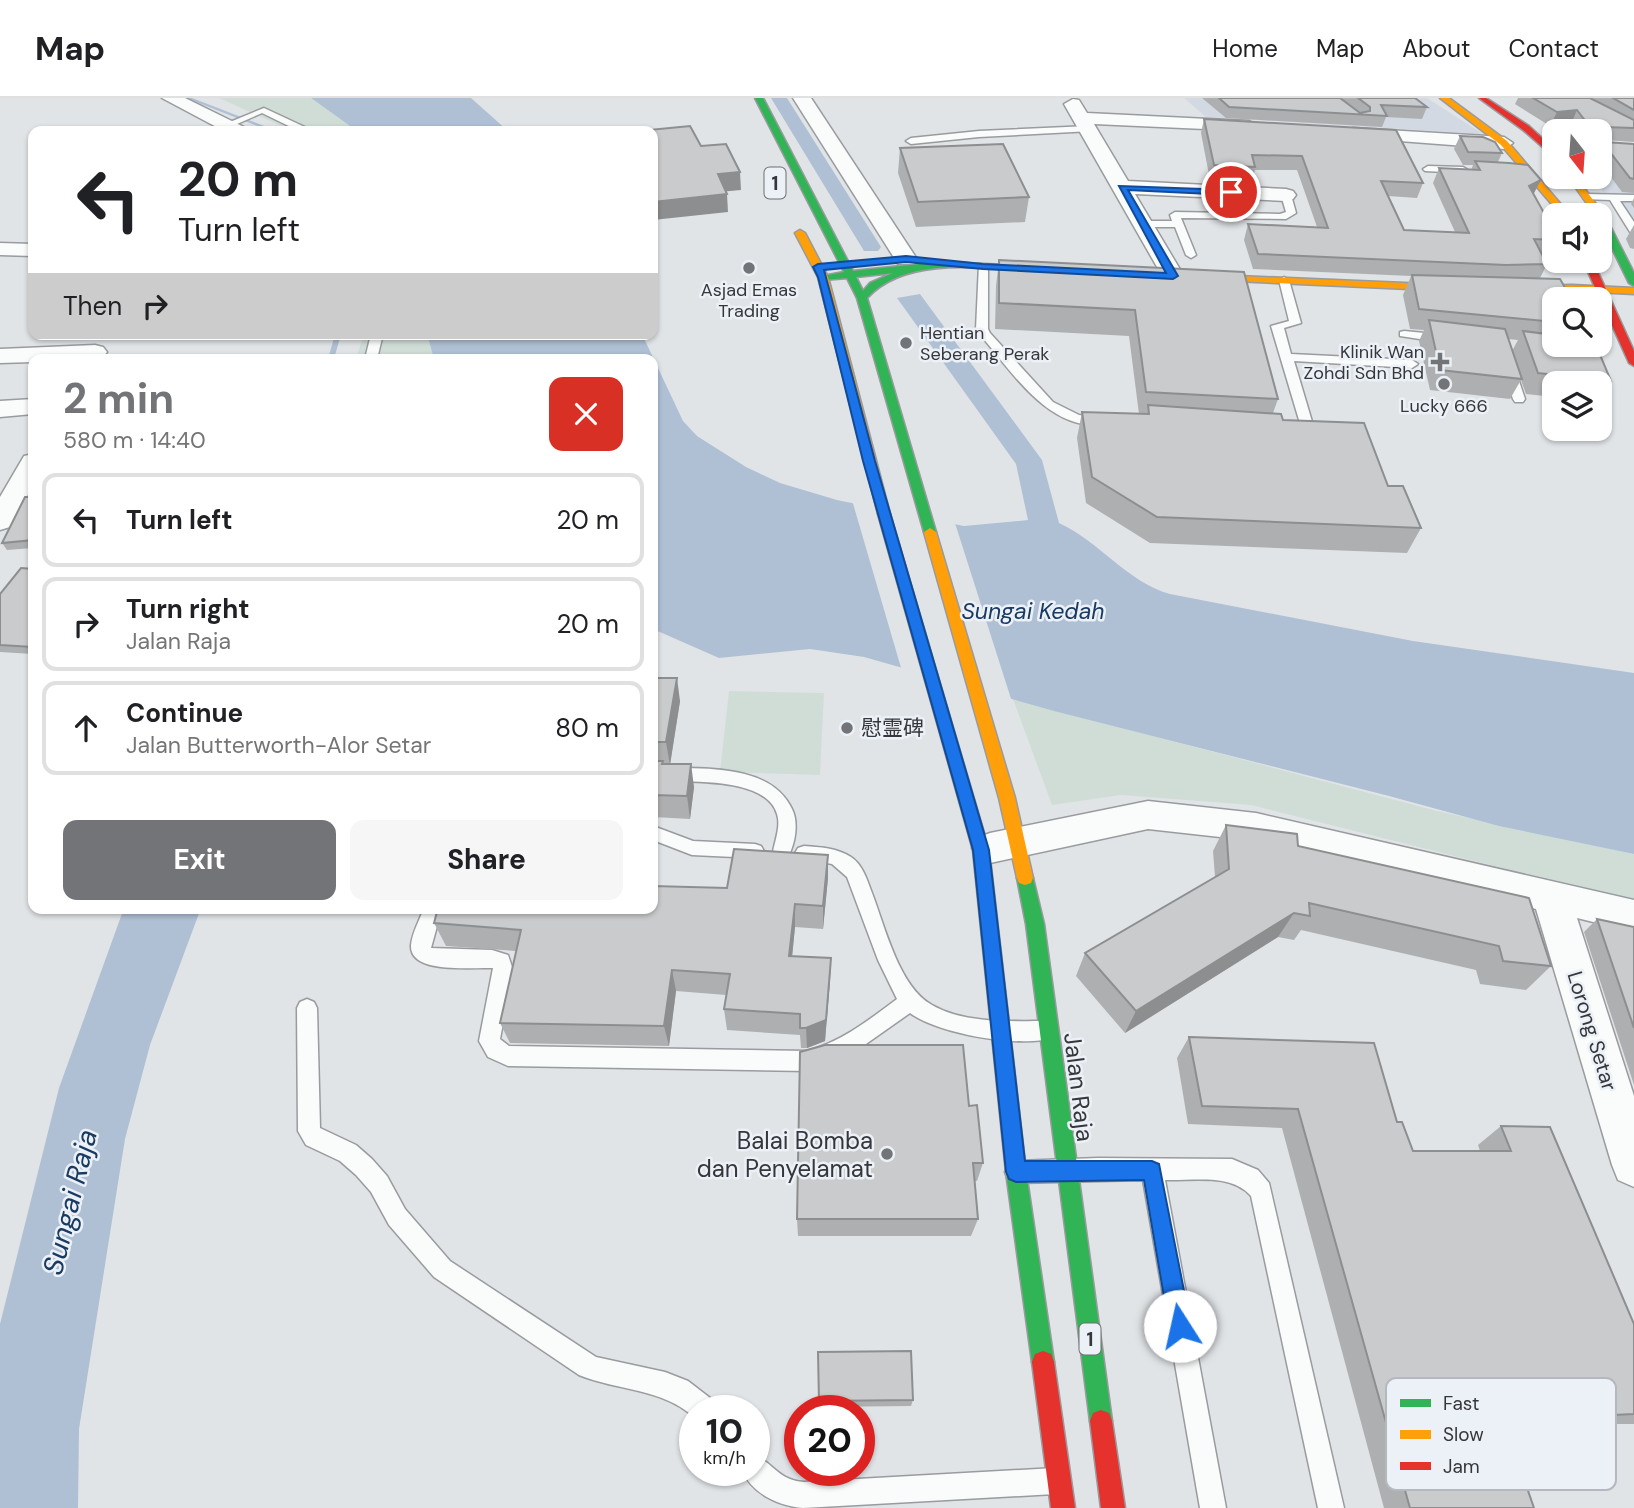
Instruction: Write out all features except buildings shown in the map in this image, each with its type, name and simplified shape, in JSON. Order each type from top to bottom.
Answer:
[{"type":"main road","name":"1","points":[[759,98],[835,243],[855,262],[862,298]]},
{"type":"main road","points":[[1444,98],[1503,143],[1525,173],[1554,203]]},
{"type":"main road","points":[[1481,98],[1512,117],[1542,142]]},
{"type":"main road","points":[[1582,189],[1591,203]]},
{"type":"main road","name":"1","points":[[793,219],[820,272],[869,461],[981,850],[1016,1172],[1063,1508]]},
{"type":"main road","points":[[1612,241],[1634,283]]},
{"type":"main road","points":[[1620,253],[1634,262]]},
{"type":"main road","points":[[855,262],[904,262]]},
{"type":"main road","points":[[820,272],[855,262],[1065,271]]},
{"type":"main road","points":[[862,298],[904,262]]},
{"type":"main road","points":[[1166,276],[1542,293]]},
{"type":"main road","points":[[1498,290],[1542,296]]},
{"type":"main road","points":[[1612,296],[1634,291]]},
{"type":"main road","name":"Jalan Raja","points":[[862,298],[1007,798],[1035,924],[1113,1508]]},
{"type":"main road","points":[[1612,300],[1634,305]]},
{"type":"main road","points":[[1612,318],[1634,363]]},
{"type":"street","points":[[171,98],[232,126]]},
{"type":"street","points":[[802,98],[904,262]]},
{"type":"street","points":[[1070,98],[1144,224],[1166,276]]},
{"type":"street","points":[[1086,124],[1267,121],[1214,111],[1201,103]]},
{"type":"street","points":[[1488,129],[1443,123],[1342,126],[1503,143]]},
{"type":"street","points":[[1122,187],[1286,195]]},
{"type":"street","points":[[0,249],[28,250]]},
{"type":"street","points":[[0,356],[98,348]]},
{"type":"street","points":[[0,409],[28,407]]},
{"type":"street","points":[[0,521],[28,471]]},
{"type":"street","points":[[981,850],[1148,815],[1256,827],[1634,916]]},
{"type":"street","name":"Lorong Setar","points":[[1551,896],[1634,1165]]},
{"type":"lane","points":[[239,126],[261,112],[294,126]]},
{"type":"lane","points":[[911,141],[1086,124]]},
{"type":"lane","points":[[1428,169],[1480,171]]},
{"type":"lane","points":[[1191,255],[1175,215],[1288,216],[1291,213],[1286,195]]},
{"type":"lane","points":[[1588,197],[1634,198]]},
{"type":"lane","points":[[1612,237],[1633,237],[1613,198]]},
{"type":"lane","points":[[1144,224],[1178,224]]},
{"type":"lane","points":[[983,267],[982,329],[986,335],[1049,405],[1076,418],[1116,422]]},
{"type":"lane","points":[[1283,280],[1295,323],[1277,326],[1310,435],[1292,433]]},
{"type":"lane","points":[[1404,334],[1460,340]]},
{"type":"lane","points":[[1505,355],[1519,399]]},
{"type":"lane","points":[[1286,357],[1412,364]]},
{"type":"lane","points":[[658,774],[742,780],[765,787],[781,802],[786,812],[782,852]]},
{"type":"lane","points":[[658,835],[692,848],[829,855],[849,864],[855,873],[896,978],[910,1001],[940,1018],[981,1029],[1048,1030]]},
{"type":"lane","points":[[431,914],[421,944],[422,953],[431,958],[501,961],[503,970],[489,1041],[495,1050],[508,1056],[807,1061],[827,1057],[846,1046],[910,1001]]},
{"type":"lane","points":[[307,1008],[309,1131],[314,1138],[348,1153],[364,1167],[379,1184],[397,1217],[442,1269],[588,1366],[606,1374],[672,1386],[689,1395]]},
{"type":"lane","points":[[1016,1172],[1232,1170],[1250,1178],[1261,1191],[1331,1508]]},
{"type":"lane","points":[[1152,1171],[1213,1508]]},
{"type":"lane","points":[[770,1485],[783,1494],[804,1495],[1060,1480]]},
{"type":"shaded area","points":[[219,98],[311,98],[350,126],[281,126]]},
{"type":"shaded area","points":[[1184,98],[1427,98],[1483,134],[1206,117]]},
{"type":"shaded area","points":[[1612,152],[1634,153],[1634,238],[1601,189],[1612,189]]},
{"type":"shaded area","points":[[362,340],[429,340],[433,354],[358,354]]},
{"type":"shaded area","points":[[729,691],[824,693],[820,775],[720,772]]},
{"type":"shaded area","points":[[1013,699],[1437,811],[1634,854],[1634,901],[1251,805],[1121,795],[1052,805]]},
{"type":"water","points":[[311,98],[471,98],[502,126],[350,126]]},
{"type":"water","name":"Sungai Kedah","points":[[920,294],[1042,460],[1059,523],[1155,588],[1170,594],[1413,641],[1634,673],[1634,854],[1499,826],[1054,711],[864,657],[810,649],[719,658],[658,631],[658,368],[683,421],[697,436],[746,467],[780,483],[837,500],[964,526],[1028,520],[1016,464],[897,298]]},
{"type":"water","name":"Sungai Kedah","points":[[429,340],[645,340],[651,354],[433,354]]},
{"type":"water","name":"Sungai Raja","points":[[122,914],[199,914],[150,1045],[125,1139],[79,1429],[78,1508],[0,1508],[0,1324],[59,1088]]},
{"type":"pier","points":[[852,500],[954,520],[1012,702],[902,671]]},
{"type":"waterway","points":[[188,98],[261,126]]},
{"type":"waterway","points":[[779,98],[871,247]]},
{"type":"waterway","points":[[332,354],[336,340]]},
{"type":"traffic: fast","points":[[759,98],[862,298],[930,532]]},
{"type":"traffic: fast","points":[[1612,240],[1634,283]]},
{"type":"traffic: fast","points":[[823,277],[939,265],[1051,270]]},
{"type":"traffic: fast","points":[[862,298],[874,285],[914,267]]},
{"type":"traffic: fast","points":[[884,514],[981,850],[1016,1172],[1043,1362]]},
{"type":"traffic: fast","points":[[1025,878],[1035,924],[1101,1421]]},
{"type":"traffic: slow","points":[[1444,98],[1504,143],[1556,203]]},
{"type":"traffic: slow","points":[[1581,189],[1590,203]]},
{"type":"traffic: slow","points":[[800,233],[823,277],[884,514]]},
{"type":"traffic: slow","points":[[1192,277],[1498,290],[1572,288],[1634,291]]},
{"type":"traffic: slow","points":[[930,532],[1007,798],[1025,878]]},
{"type":"traffic: jam","points":[[1482,99],[1526,128],[1542,143]]},
{"type":"traffic: jam","points":[[1593,273],[1634,363]]},
{"type":"traffic: jam","points":[[1043,1362],[1063,1508]]},
{"type":"traffic: jam","points":[[1101,1421],[1113,1508]]},
{"type":"place","name":"Asjad Emas Trading","points":[[749,268]]},
{"type":"place","name":"Hentian Seberang Perak","points":[[906,343]]},
{"type":"place","name":"Klinik Wan Zohdi Sdn Bhd","points":[[1440,362]]},
{"type":"place","name":"Lucky 666","points":[[1444,384]]},
{"type":"place","name":"慰霊碑","points":[[847,728]]},
{"type":"place","name":"Balai Bomba dan Penyelamat","points":[[887,1154]]},
{"type":"route","points":[[1180,1326],[1152,1171],[1098,1169],[1016,1172],[981,850],[913,619],[818,267],[906,259],[983,267],[1173,276],[1122,187],[1231,192]]}]
